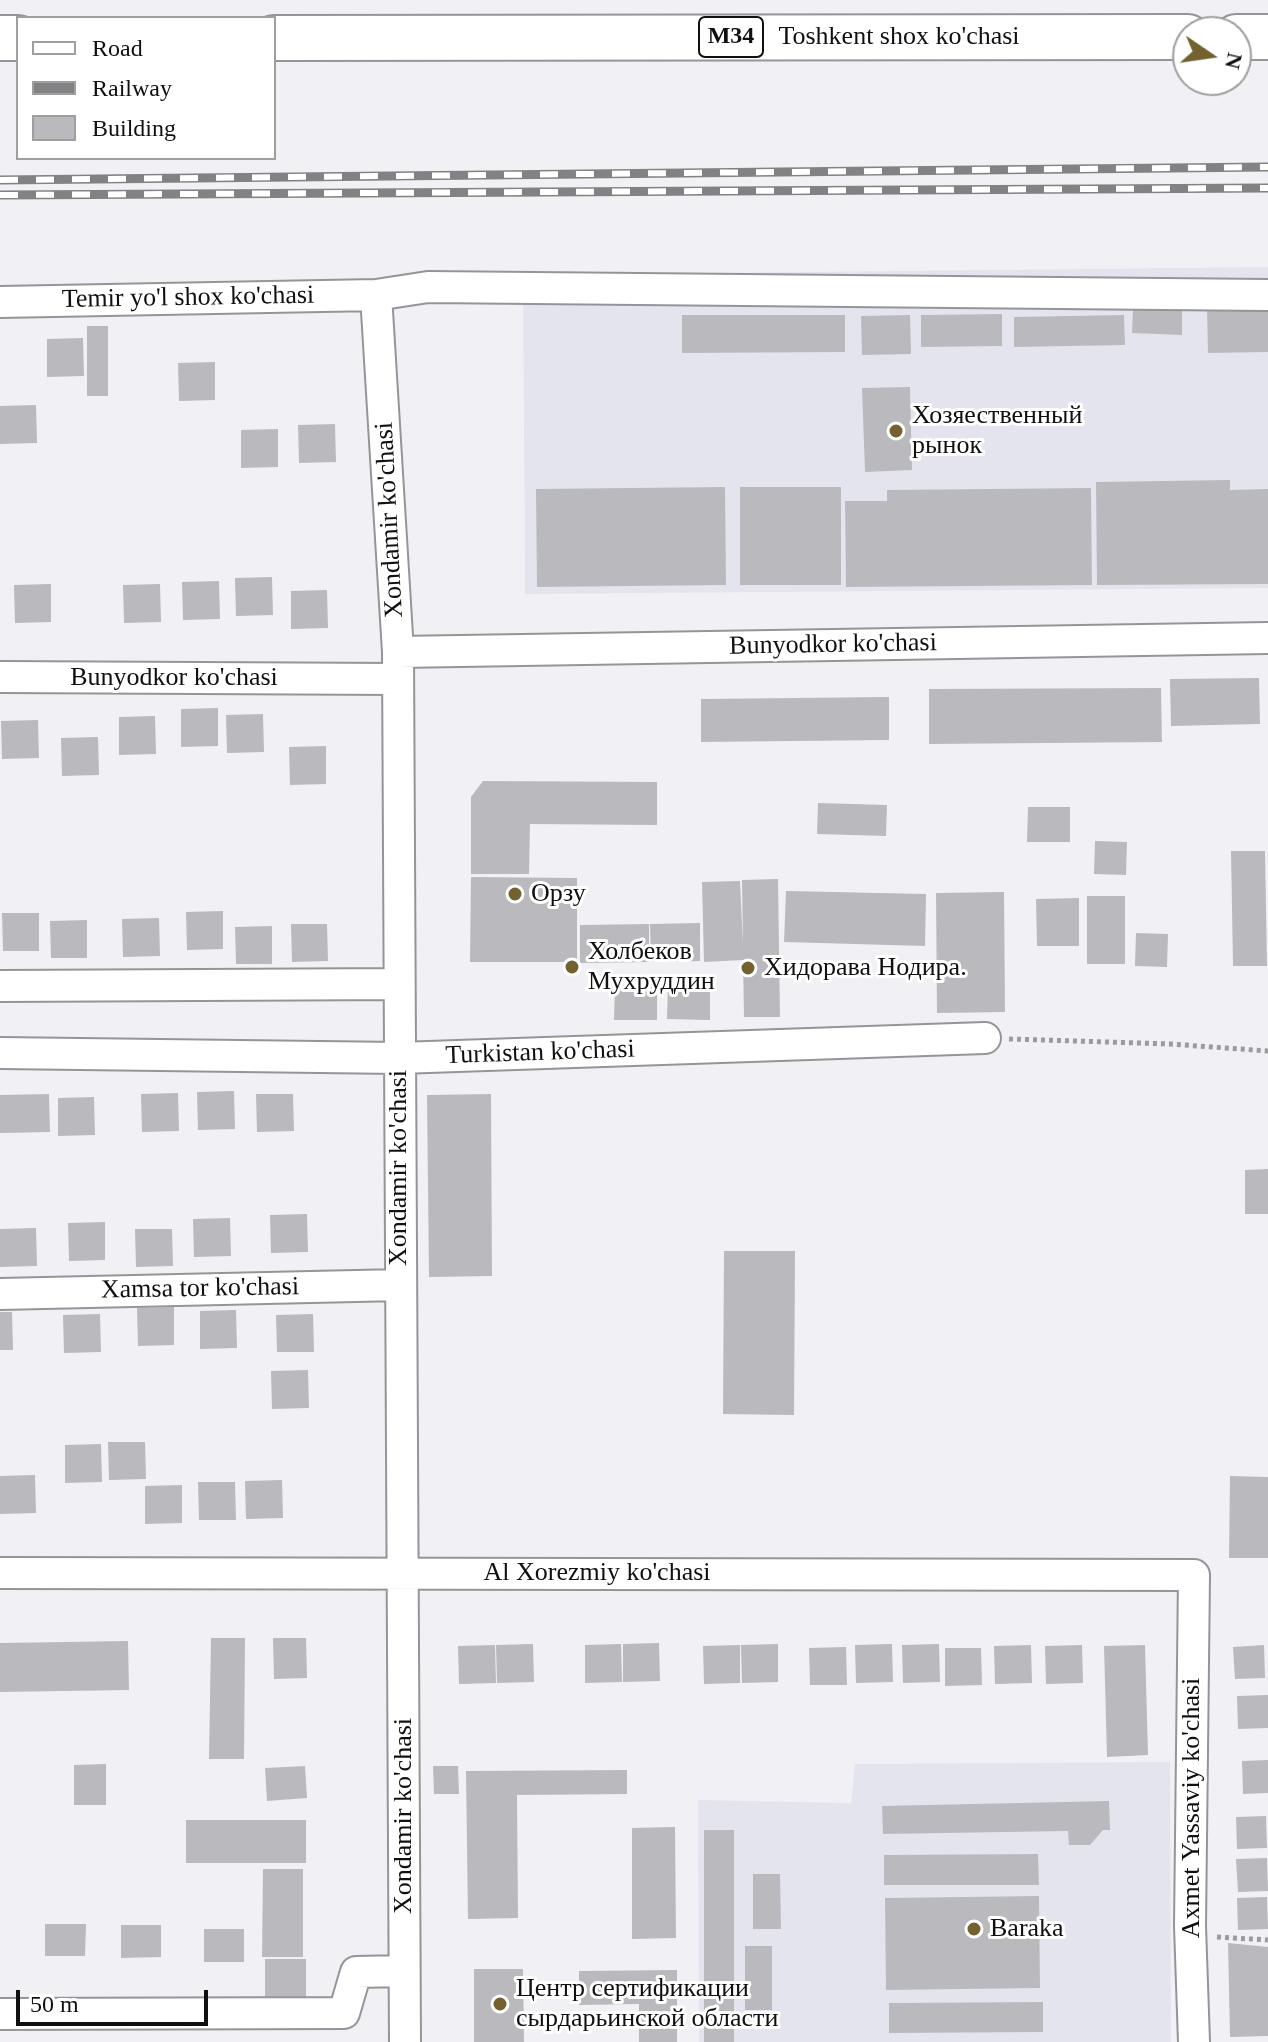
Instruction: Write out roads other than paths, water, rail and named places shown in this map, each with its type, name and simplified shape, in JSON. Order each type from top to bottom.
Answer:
[{"type":"highway","name":"Toshkent shox ko'chasi","points":[[276,38],[1172,37]]},
{"type":"street","name":"Temir yo'l shox ko'chasi","points":[[0,302],[376,295],[428,287],[1268,295]]},
{"type":"street","name":"Xondamir ko'chasi","points":[[376,295],[397,666],[405,2042]]},
{"type":"street","name":"Bunyodkor ko'chasi","points":[[0,677],[1268,638]]},
{"type":"street","points":[[0,986],[399,984]]},
{"type":"street","name":"Turkistan ko'chasi","points":[[0,1053],[399,1058],[985,1038]]},
{"type":"street","name":"Xamsa tor ko'chasi","points":[[0,1294],[400,1285]]},
{"type":"street","name":"Al Xorezmiy ko'chasi","points":[[0,1573],[1194,1575]]},
{"type":"street","name":"Axmet Yassaviy ko'chasi","points":[[1194,1575],[1191,1935],[1194,2042]]},
{"type":"street","points":[[0,2014],[344,2013],[356,1972],[404,1971]]},
{"type":"railway","points":[[0,180],[1268,167]]},
{"type":"railway","points":[[0,195],[1268,188]]},
{"type":"place","name":"Хозяественный рынок","points":[[896,431]]},
{"type":"place","name":"Орзу","points":[[515,894]]},
{"type":"place","name":"Холбеков Мухруддин","points":[[572,967]]},
{"type":"place","name":"Хидорава Нодира.","points":[[748,968]]},
{"type":"place","name":"Baraka","points":[[974,1929]]},
{"type":"place","name":"Центр сертификации сырдарьинской области","points":[[500,2004]]}]
